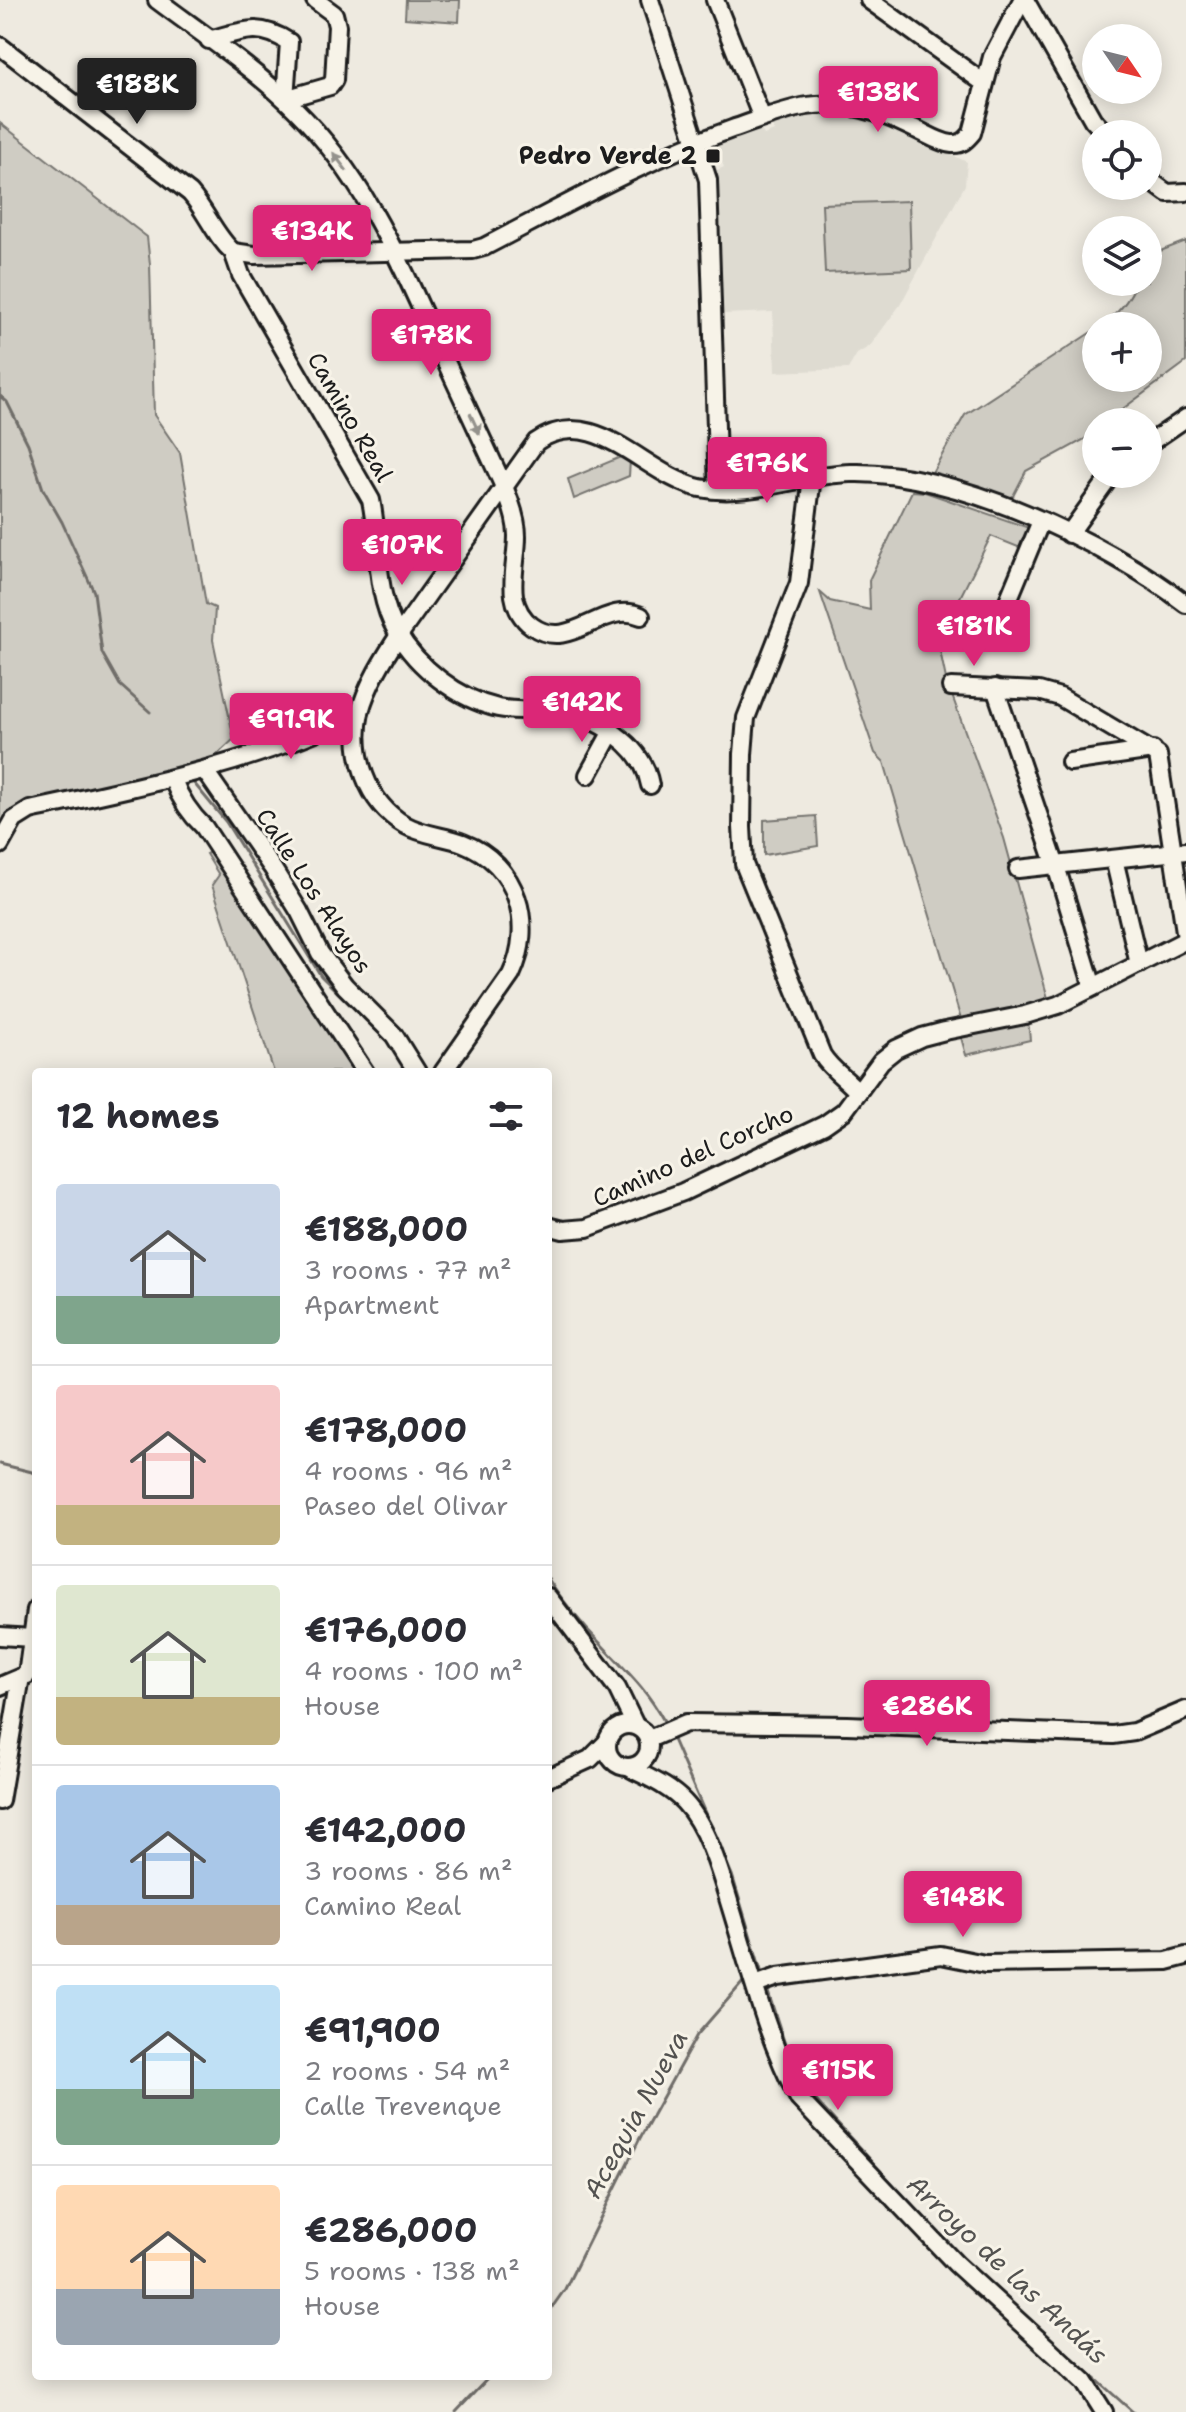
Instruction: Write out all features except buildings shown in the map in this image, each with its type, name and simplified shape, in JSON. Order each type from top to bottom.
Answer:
[{"type":"street","points":[[285,99],[330,86],[334,80],[337,26],[334,14],[315,0]]},
{"type":"street","points":[[650,0],[708,180],[718,490]]},
{"type":"street","points":[[715,0],[762,118]]},
{"type":"street","points":[[869,0],[984,83]]},
{"type":"street","points":[[233,252],[254,255],[473,250],[696,142],[762,118],[804,107],[845,105],[895,119],[953,144],[965,142],[972,133],[984,83],[1004,31],[1024,0]]},
{"type":"street","points":[[1024,0],[1093,120]]},
{"type":"street","points":[[165,2],[285,99],[317,132],[362,192],[396,251],[504,486],[517,535],[514,602],[521,615],[544,632],[562,635],[613,614],[633,612],[641,616]]},
{"type":"street","points":[[209,40],[257,28],[289,42],[285,99]]},
{"type":"street","name":"Camino Real","points":[[0,46],[190,193],[208,215],[233,252],[241,275],[371,500],[377,530],[381,585],[388,614],[399,635],[435,675],[474,700],[498,708],[579,716],[612,731],[641,762],[650,785]]},
{"type":"street","points":[[1162,189],[1167,193],[1186,192]]},
{"type":"street","points":[[241,275],[254,255]]},
{"type":"street","points":[[1162,434],[1186,418]]},
{"type":"street","points":[[446,1068],[511,975],[519,957],[523,919],[513,889],[500,866],[463,843],[405,825],[378,801],[367,785],[361,766],[358,745],[360,712],[383,660],[399,635],[536,442],[548,433],[563,429],[595,434],[678,480],[718,490],[851,473],[898,475],[962,493],[1041,521],[1139,571],[1186,604]]},
{"type":"street","points":[[812,477],[799,583],[746,718],[744,864],[822,1055],[832,1071],[847,1080],[858,1092]]},
{"type":"street","points":[[1069,534],[1102,488]]},
{"type":"street","points":[[995,632],[1041,521]]},
{"type":"street","points":[[951,687],[1039,691],[1060,697],[1158,755],[1179,852],[1186,939]]},
{"type":"street","points":[[995,688],[1056,866],[1093,987]]},
{"type":"street","points":[[0,845],[14,820],[30,810],[205,771],[360,712]]},
{"type":"street","points":[[588,775],[612,731]]},
{"type":"street","points":[[1070,762],[1153,750]]},
{"type":"street","name":"Calle Los Alayos","points":[[205,771],[273,869],[320,953],[345,986],[394,1035],[415,1068]]},
{"type":"street","points":[[173,780],[179,795],[204,827],[362,1068]]},
{"type":"street","points":[[1018,869],[1179,852]]},
{"type":"street","points":[[1114,859],[1139,964]]},
{"type":"street","name":"Camino del Corcho","points":[[552,1227],[563,1230],[587,1228],[683,1192],[824,1125],[844,1111],[881,1061],[896,1049],[922,1037],[1031,1014],[1058,1005],[1186,939]]},
{"type":"street","points":[[552,1602],[617,1688],[635,1725],[645,1732],[651,1777]]},
{"type":"street","points":[[0,1636],[32,1638],[28,1676],[3,1770],[0,1801]]},
{"type":"street","points":[[0,1686],[28,1676]]},
{"type":"street","points":[[552,1776],[590,1759],[607,1742],[617,1727],[622,1702]]},
{"type":"street","points":[[628,1767],[639,1764],[648,1747],[686,1723],[847,1725],[1113,1735],[1134,1732],[1186,1710]]},
{"type":"street","points":[[617,1727],[635,1725]]},
{"type":"street","points":[[607,1742],[612,1759]]},
{"type":"street","points":[[590,1759],[612,1759],[651,1777],[679,1796],[696,1817],[718,1866],[789,2080],[812,2114],[956,2264],[1085,2382],[1103,2411]]},
{"type":"street","points":[[755,1985],[778,1977],[941,1955],[985,1964],[1167,1961],[1186,1956]]},
{"type":"shaded area","points":[[406,0],[460,0],[459,22],[405,18]]},
{"type":"shaded area","points":[[809,115],[848,115],[893,127],[967,162],[965,185],[900,305],[870,346],[857,354],[848,369],[775,372],[773,312],[723,314],[717,170],[724,167],[715,144],[760,128],[764,135],[774,131],[772,123]]},
{"type":"shaded area","points":[[0,123],[147,237],[154,415],[180,453],[206,604],[215,608],[213,640],[234,739],[206,765],[15,809],[0,836]]},
{"type":"shaded area","points":[[909,201],[911,269],[825,273],[822,204]]},
{"type":"shaded area","points":[[1186,241],[1186,362],[1162,380],[1162,312],[1117,312],[1130,296],[1162,296],[1162,250]]},
{"type":"shaded area","points":[[1082,338],[1082,392],[1146,392],[1124,408],[1082,408],[1082,441],[1026,471],[1011,500],[1001,495],[998,499],[930,476],[965,415]]},
{"type":"shaded area","points":[[623,456],[630,460],[629,476],[574,499],[568,479]]},
{"type":"shaded area","points":[[912,491],[925,492],[1032,529],[1023,549],[991,536],[938,641],[946,679],[1004,838],[1049,1002],[962,1023],[884,762],[875,753],[820,592],[830,601],[870,610],[869,580]]},
{"type":"shaded area","points":[[816,816],[818,846],[764,855],[764,820]]},
{"type":"shaded area","points":[[212,851],[355,1068],[273,1068],[212,885],[219,875],[206,854]]},
{"type":"shaded area","points":[[1028,1020],[1030,1040],[966,1055],[960,1034]]},
{"type":"waterway","points":[[0,396],[7,402],[28,444],[43,489],[94,592],[102,653],[120,685],[150,712]]},
{"type":"waterway","points":[[193,782],[226,822],[321,976],[392,1046]]},
{"type":"waterway","name":"Arroyo de las Andás","points":[[0,1464],[32,1472]]},
{"type":"waterway","name":"Arroyo de las Andás","points":[[552,1585],[579,1620],[642,1689],[664,1721]]},
{"type":"waterway","name":"Arroyo de las Andás","points":[[671,1735],[732,1875],[762,1974]]},
{"type":"waterway","name":"Acequia Nueva","points":[[552,2307],[565,2289],[640,2138],[697,2035],[743,1982]]},
{"type":"waterway","name":"Arroyo de las Andás","points":[[766,1986],[790,2060],[809,2093],[923,2217]]},
{"type":"waterway","name":"Arroyo de las Andás","points":[[955,2252],[976,2272]]},
{"type":"waterway","name":"Arroyo de las Andás","points":[[990,2285],[1133,2412]]},
{"type":"waterway","name":"Acequia Nueva","points":[[456,2412],[486,2380]]},
{"type":"place","name":"Pedro Verde 2","points":[[713,156]]}]
